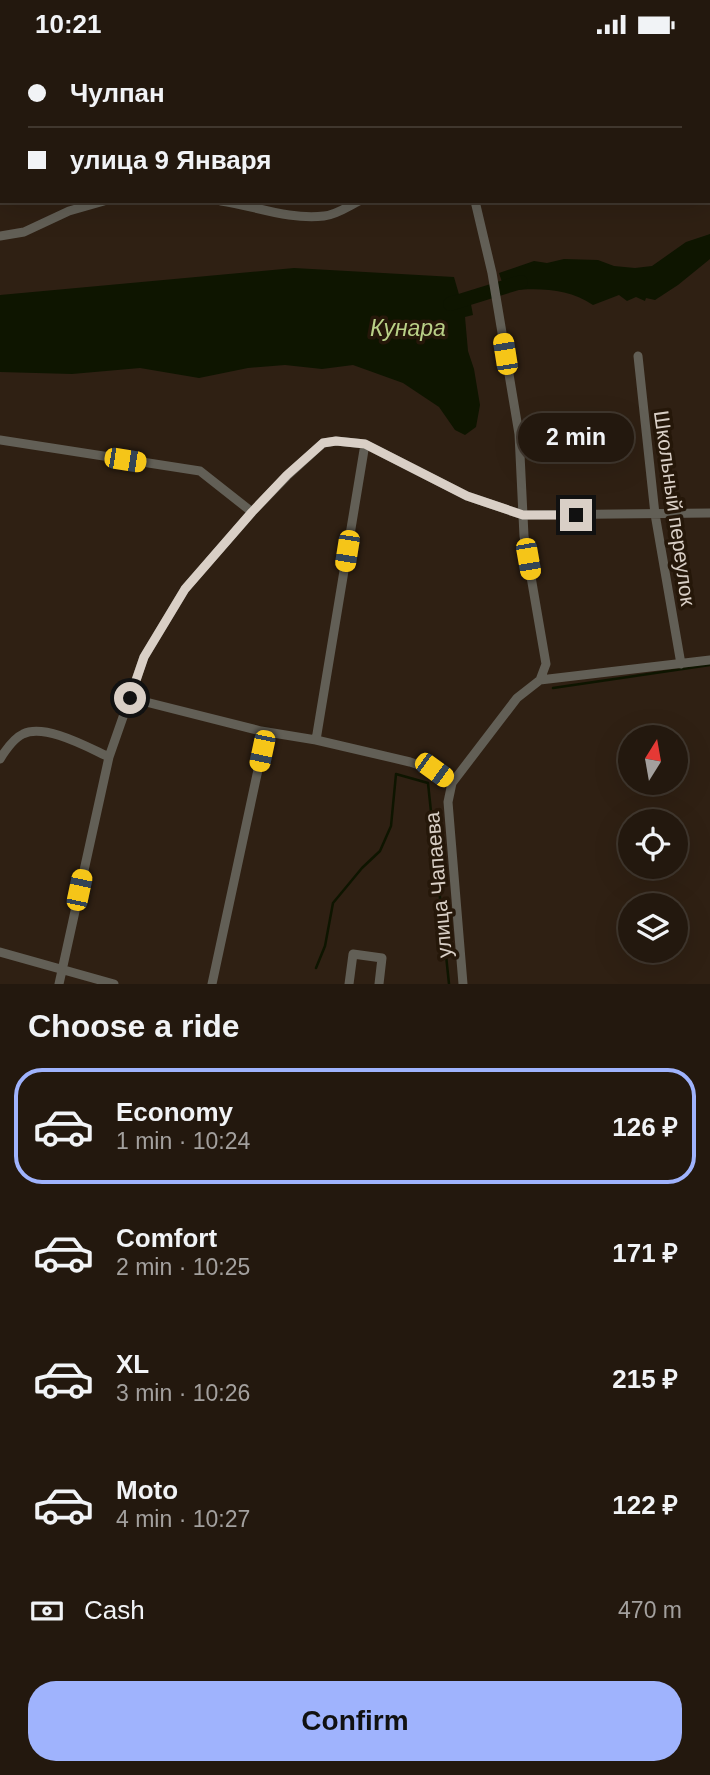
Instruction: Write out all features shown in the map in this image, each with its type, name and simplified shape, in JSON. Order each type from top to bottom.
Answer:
[{"type":"street","points":[[0,236],[24,232],[69,211],[97,203]]},
{"type":"street","points":[[251,203],[282,215],[327,216],[355,203]]},
{"type":"street","points":[[130,698],[261,731],[316,740],[410,762],[434,770],[452,783],[517,698],[540,680],[546,664],[524,537],[519,435],[492,273],[475,203]]},
{"type":"street","name":"Школьный переулок","points":[[638,356],[655,515],[681,664]]},
{"type":"street","points":[[0,440],[201,471],[252,512]]},
{"type":"street","points":[[59,984],[109,757],[144,657],[185,589],[252,512],[287,475],[323,443],[336,441],[365,444],[467,496],[523,515],[710,513]]},
{"type":"street","points":[[316,740],[365,444]]},
{"type":"street","points":[[540,680],[710,660]]},
{"type":"street","points":[[212,984],[262,751],[261,731]]},
{"type":"street","points":[[0,759],[6,749],[23,733],[40,732],[65,737],[109,757]]},
{"type":"street","name":"улица Чапаева","points":[[452,783],[448,802],[463,984]]},
{"type":"street","points":[[0,952],[114,984]]},
{"type":"street","points":[[349,984],[354,954],[382,958],[379,984]]},
{"type":"water","points":[[710,234],[710,259],[655,300],[646,298],[645,301],[636,297],[627,301],[619,295],[593,305],[561,292],[539,289],[505,291],[499,273],[534,261],[547,263],[564,259],[598,260],[614,266],[635,268],[652,266],[686,242]]},
{"type":"water","name":"Кунара","points":[[294,268],[454,277],[460,298],[470,299],[473,315],[465,317],[468,351],[480,405],[476,427],[465,435],[455,430],[439,407],[403,383],[353,365],[322,369],[285,365],[248,368],[199,378],[140,368],[72,374],[0,372],[0,295]]},
{"type":"waterway","name":"Кунара","points":[[450,304],[521,282]]},
{"type":"waterway","points":[[553,688],[710,665]]},
{"type":"waterway","points":[[316,968],[325,946],[333,903],[380,851],[391,826],[396,774],[428,783],[449,984]]},
{"type":"route","points":[[130,698],[144,657],[185,589],[252,512],[287,475],[323,443],[336,441],[365,444],[467,496],[523,515],[576,515]]}]
